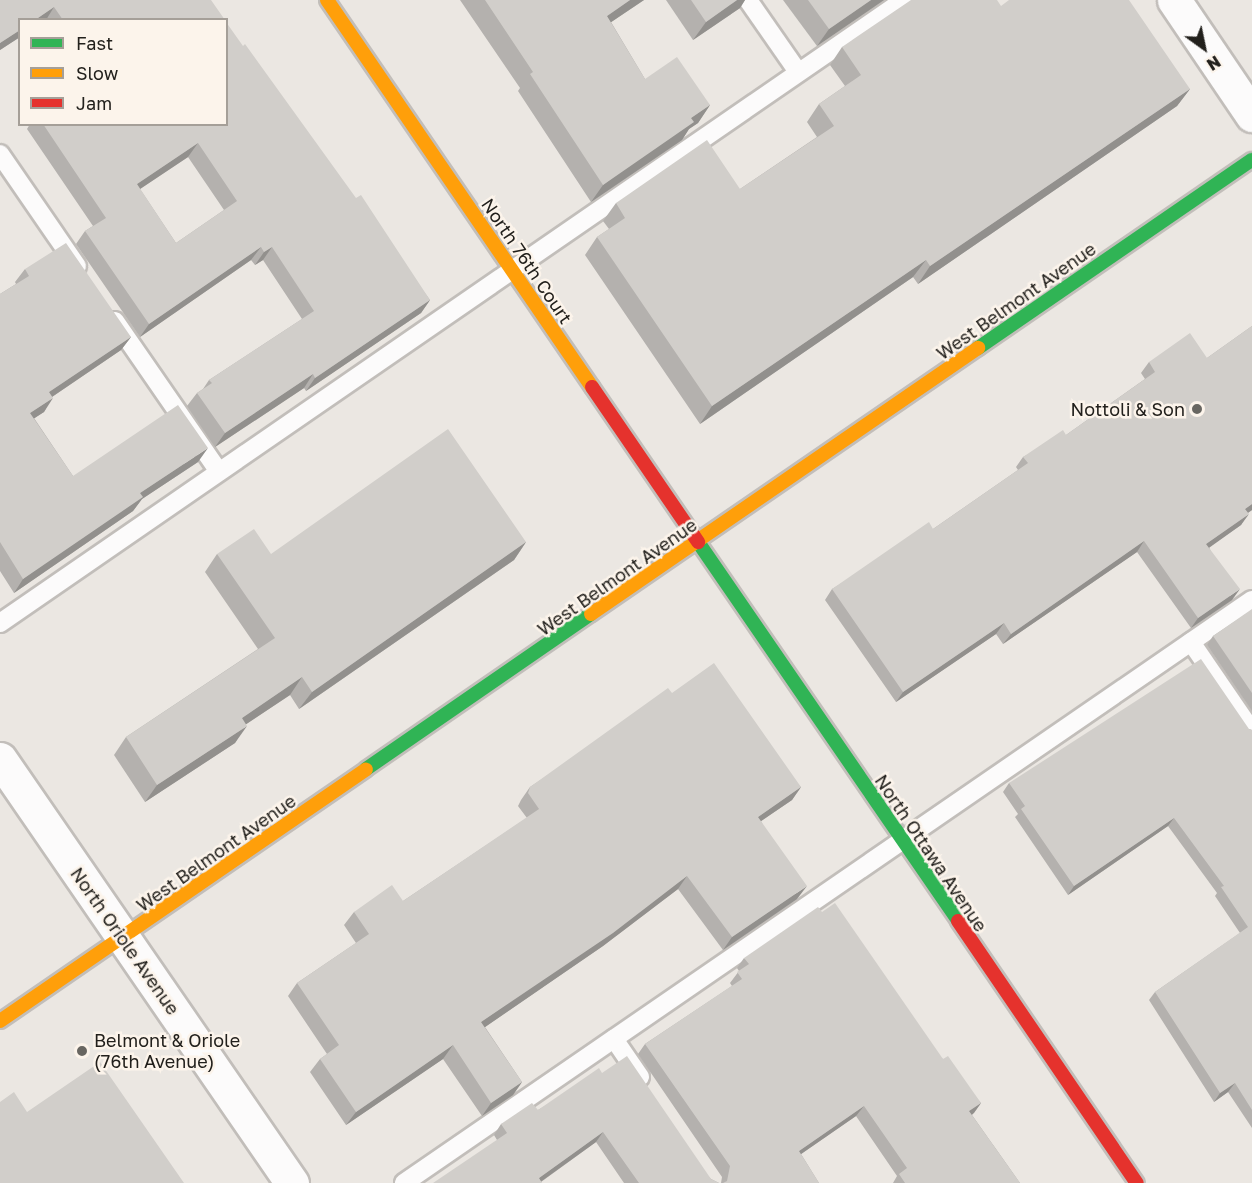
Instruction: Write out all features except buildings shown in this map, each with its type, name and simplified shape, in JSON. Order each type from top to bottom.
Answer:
[{"type":"main road","name":"North 76th Court","points":[[327,0],[698,542]]},
{"type":"main road","name":"West Belmont Avenue","points":[[0,1021],[123,939],[1252,160]]},
{"type":"main road","name":"North Ottawa Avenue","points":[[698,542],[1137,1183]]},
{"type":"street","points":[[1174,0],[1252,115]]},
{"type":"street","name":"North Oriole Avenue","points":[[0,759],[292,1183]]},
{"type":"lane","points":[[748,0],[798,72]]},
{"type":"lane","points":[[0,623],[904,0]]},
{"type":"lane","points":[[0,154],[86,279]]},
{"type":"lane","points":[[106,308],[219,472]]},
{"type":"lane","points":[[404,1183],[1252,600]]},
{"type":"lane","points":[[1191,642],[1252,731]]},
{"type":"lane","points":[[614,1039],[654,1096]]},
{"type":"traffic: fast","points":[[978,348],[1252,160]]},
{"type":"traffic: fast","points":[[698,542],[958,921]]},
{"type":"traffic: fast","points":[[366,769],[591,614]]},
{"type":"traffic: slow","points":[[327,0],[592,387]]},
{"type":"traffic: slow","points":[[591,614],[978,348]]},
{"type":"traffic: slow","points":[[0,1021],[366,769]]},
{"type":"traffic: jam","points":[[592,387],[698,542]]},
{"type":"traffic: jam","points":[[958,921],[1137,1183]]},
{"type":"place","name":"Nottoli & Son","points":[[1197,409]]},
{"type":"place","name":"Belmont & Oriole (76th Avenue)","points":[[82,1051]]}]
